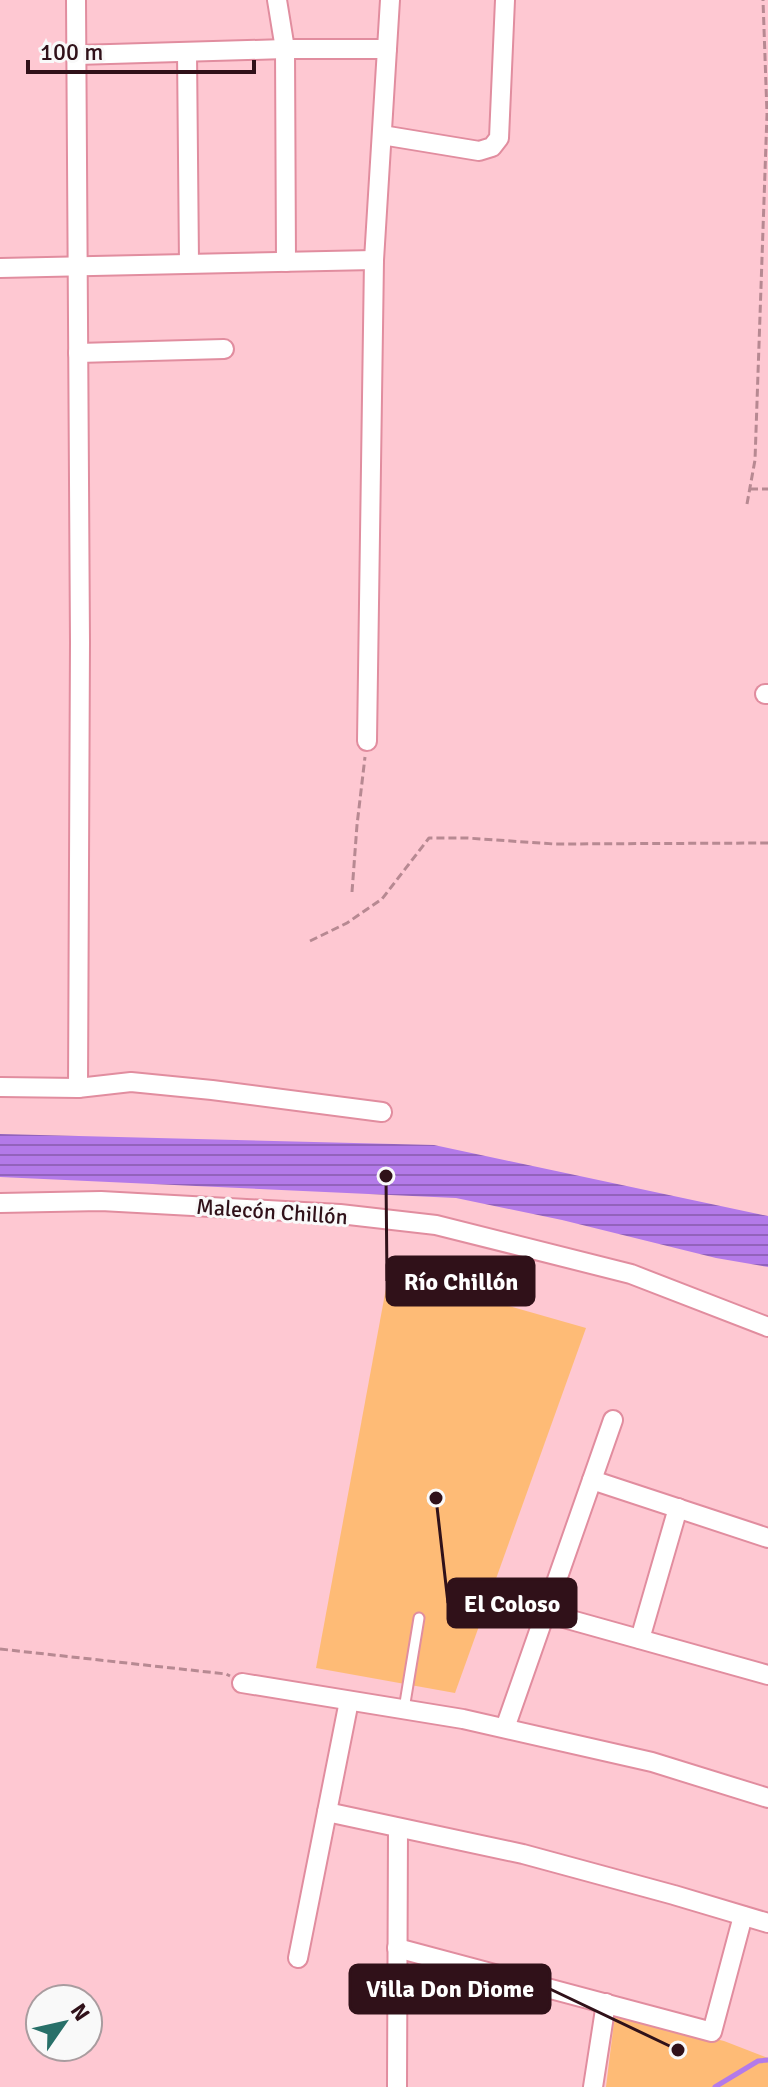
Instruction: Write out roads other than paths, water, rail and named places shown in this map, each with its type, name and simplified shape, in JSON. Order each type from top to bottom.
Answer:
[{"type":"street","points":[[76,0],[80,642],[78,1088]]},
{"type":"street","points":[[277,0],[285,49],[286,262]]},
{"type":"street","points":[[367,741],[374,260],[390,0]]},
{"type":"street","points":[[382,135],[479,151],[492,147],[499,138],[505,0]]},
{"type":"street","points":[[76,55],[387,49]]},
{"type":"street","points":[[187,52],[189,263]]},
{"type":"street","points":[[0,268],[374,260]]},
{"type":"street","points":[[78,353],[224,349]]},
{"type":"street","points":[[0,1087],[78,1088],[131,1082],[382,1112]]},
{"type":"street","name":"Malecón Chillón","points":[[0,1203],[117,1201],[340,1214],[436,1225],[631,1274],[768,1327]]},
{"type":"street","points":[[505,1728],[613,1420]]},
{"type":"street","points":[[592,1480],[768,1538]]},
{"type":"street","points":[[640,1639],[678,1508]]},
{"type":"street","points":[[546,1613],[768,1675]]},
{"type":"street","points":[[242,1683],[463,1719],[652,1762],[767,1794]]},
{"type":"street","points":[[298,1958],[349,1701]]},
{"type":"street","points":[[327,1812],[523,1854],[768,1923]]},
{"type":"street","points":[[397,2087],[398,1828]]},
{"type":"street","points":[[397,1948],[712,2032],[743,1916]]},
{"type":"street","points":[[593,2087],[606,2003]]},
{"type":"lane","points":[[404,1709],[419,1618]]},
{"type":"waterway","points":[[715,2087],[758,2061],[768,2060]]},
{"type":"place","name":"Río Chillón","points":[[386,1176]]},
{"type":"place","name":"El Coloso","points":[[436,1498]]},
{"type":"place","name":"Villa Don Diome","points":[[678,2050]]}]
